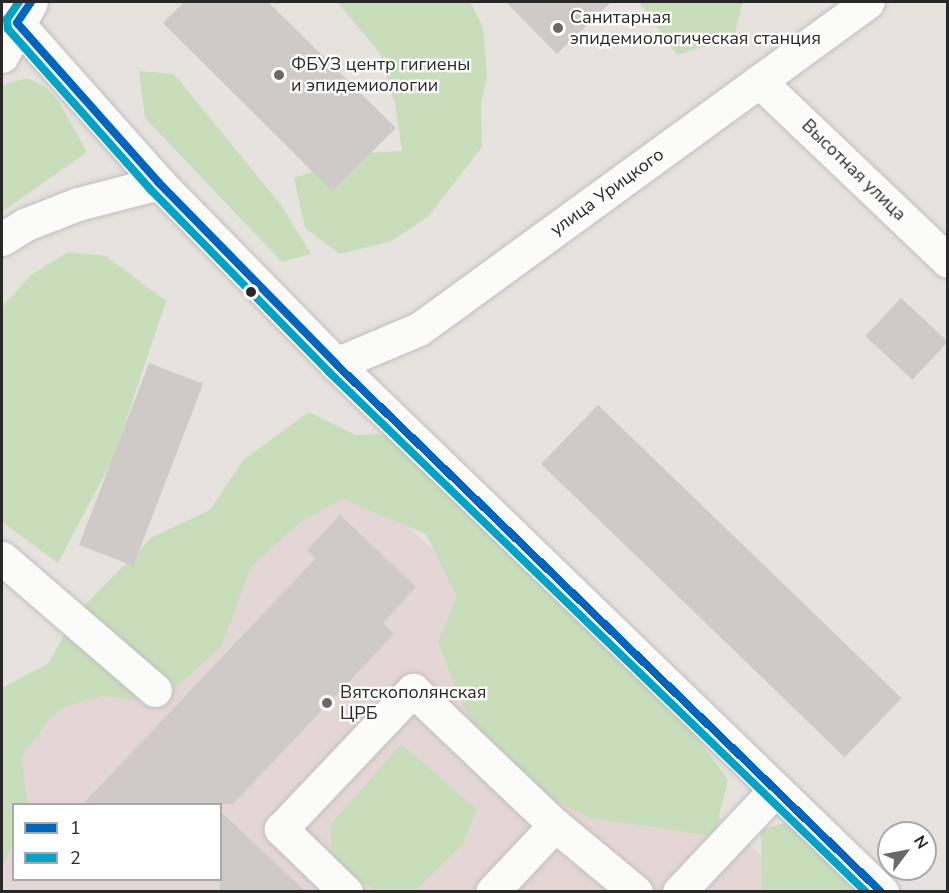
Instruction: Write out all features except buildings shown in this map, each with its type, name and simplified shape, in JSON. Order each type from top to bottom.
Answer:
[{"type":"street","name":"улица Урицкого","points":[[336,364],[419,329],[868,2]]},
{"type":"street","points":[[2,56],[17,10]]},
{"type":"street","points":[[17,10],[159,183],[336,364],[882,891]]},
{"type":"street","name":"Высотная улица","points":[[759,81],[948,261]]},
{"type":"street","points":[[2,240],[24,225],[78,204],[159,183]]},
{"type":"street","points":[[2,558],[155,690]]},
{"type":"street","points":[[346,891],[280,829],[413,690],[555,825],[636,891]]},
{"type":"street","points":[[679,891],[776,789]]},
{"type":"street","points":[[492,891],[555,825]]},
{"type":"shaded area","name":"Вятскополянская ЦРБ","points":[[328,452],[799,891],[2,892],[2,753]]},
{"type":"green space","points":[[337,2],[470,2],[483,27],[487,76],[481,102],[482,147],[428,217],[391,241],[340,254],[305,228],[294,178],[365,153],[402,151],[395,104],[380,53]]},
{"type":"green space","points":[[639,2],[743,2],[734,37],[677,55]]},
{"type":"green space","points":[[139,71],[174,74],[281,205],[311,254],[282,262],[145,118]]},
{"type":"green space","points":[[27,78],[46,87],[59,102],[87,152],[2,212],[2,85]]},
{"type":"green space","points":[[68,252],[106,256],[166,301],[113,459],[58,563],[2,522],[2,307],[31,275]]},
{"type":"green space","points":[[309,412],[356,435],[394,433],[683,718],[728,780],[714,836],[590,818],[543,795],[476,731],[456,688],[438,642],[457,597],[426,534],[343,499],[300,522],[251,567],[221,647],[159,703],[103,696],[68,705],[50,718],[21,758],[28,803],[12,803],[12,844],[2,868],[2,688],[49,663],[74,616],[152,537],[210,510],[243,460]]},
{"type":"green space","points":[[401,744],[477,809],[462,845],[415,891],[377,891],[333,866],[330,825]]},
{"type":"green space","points":[[791,821],[872,891],[762,891],[761,830]]},
{"type":"transit line","name":"2","points":[[19,2],[7,19],[8,29],[151,190],[329,372],[866,892]]},
{"type":"transit line","name":"1","points":[[31,2],[17,23],[159,183],[336,364],[881,892]]},
{"type":"place","name":"Санитарная эпидемиологическая станция","points":[[558,28]]},
{"type":"place","name":"ФБУЗ центр гигиены и эпидемиологии","points":[[279,75]]},
{"type":"place","name":"Вятскополянская ЦРБ","points":[[327,703]]}]
